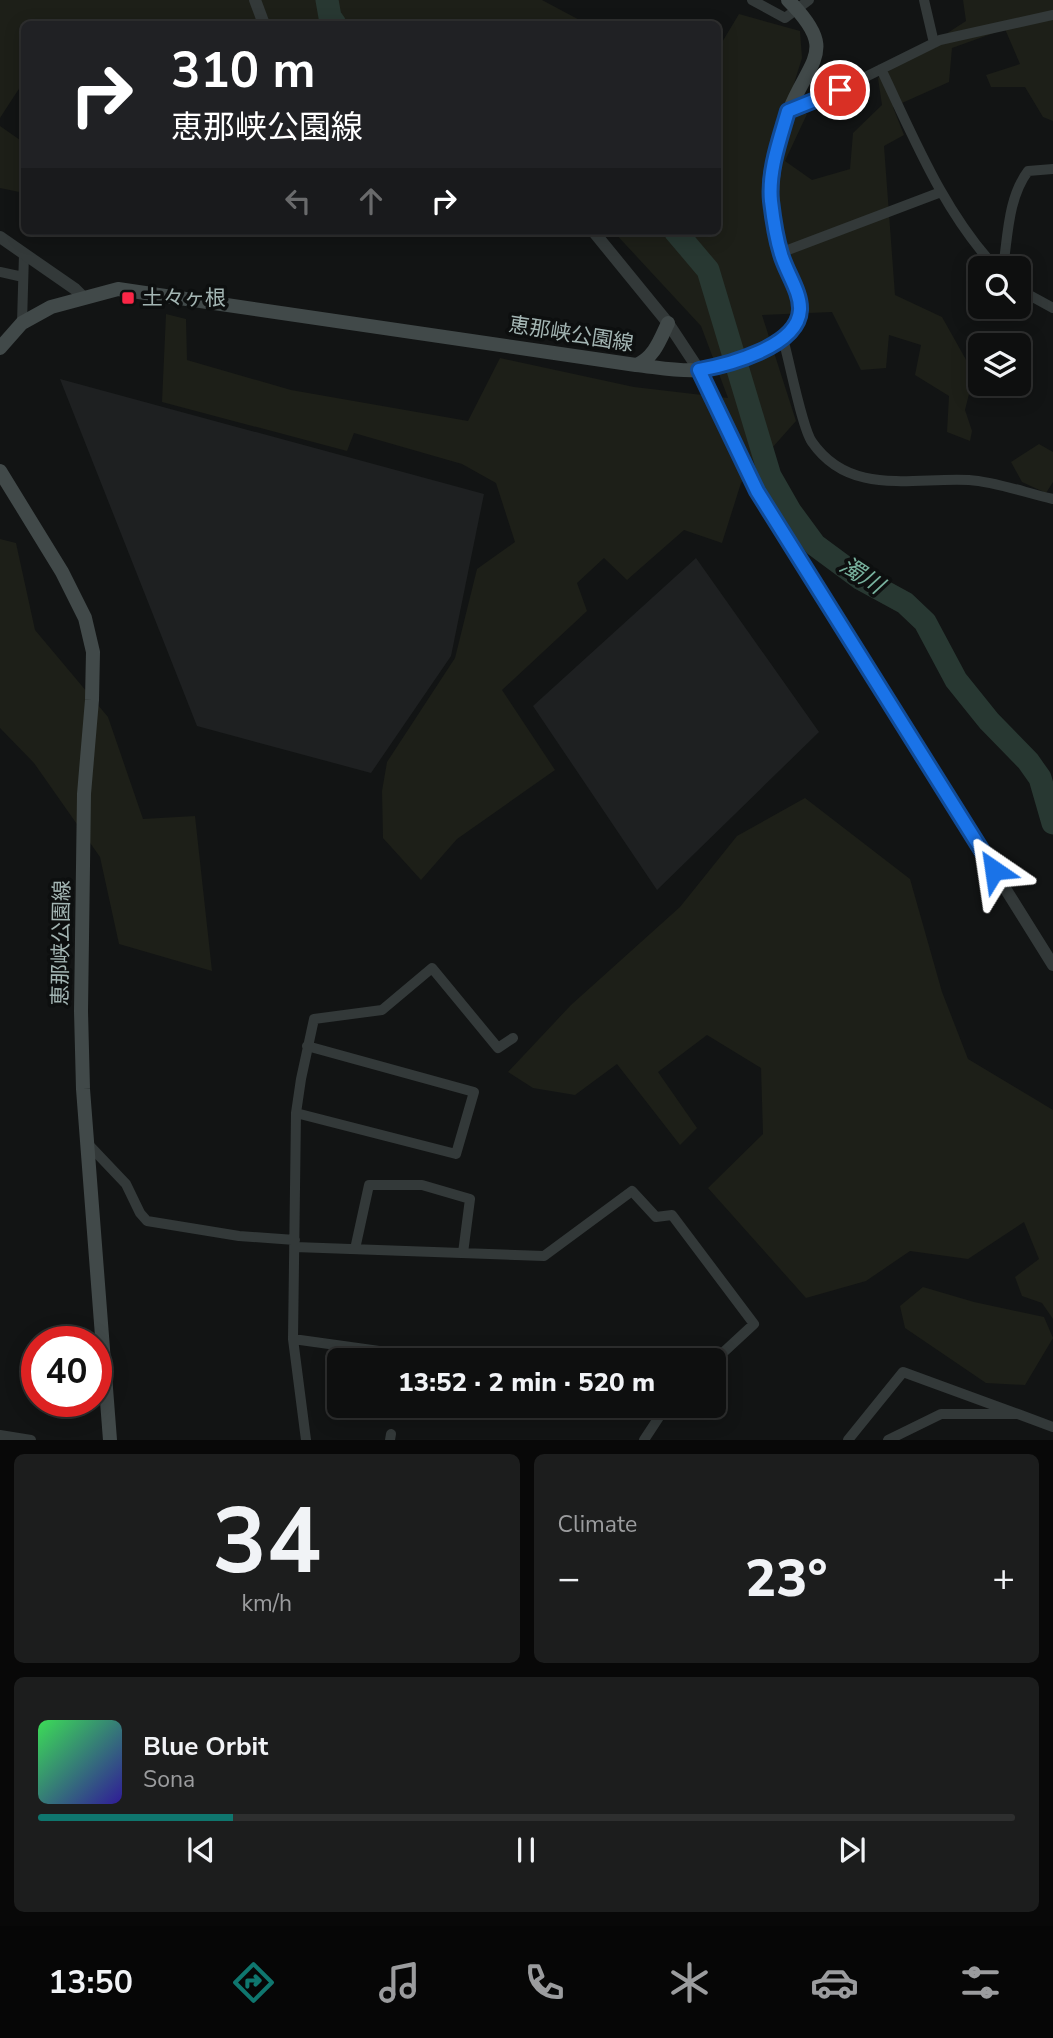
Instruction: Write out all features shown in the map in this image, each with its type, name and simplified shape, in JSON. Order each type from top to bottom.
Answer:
[{"type":"main road","points":[[783,339],[793,328],[800,310],[780,253],[771,198],[775,159],[788,111],[816,58],[818,46],[798,3]]},
{"type":"main road","name":"恵那峡公園線","points":[[0,348],[22,323],[51,307],[118,289],[636,365],[699,370],[725,365],[783,339]]},
{"type":"main road","points":[[636,365],[645,362],[655,350],[668,323]]},
{"type":"main road","name":"恵那峡公園線","points":[[0,471],[62,572],[85,618],[93,652],[84,794],[81,1011],[110,1440]]},
{"type":"street","points":[[255,0],[263,21]]},
{"type":"street","points":[[752,0],[785,18],[798,3]]},
{"type":"street","points":[[924,0],[934,43]]},
{"type":"street","points":[[788,111],[819,100],[934,43],[1053,15]]},
{"type":"street","points":[[881,69],[941,192],[985,256]]},
{"type":"street","points":[[1005,256],[1013,203],[1021,181],[1028,171],[1053,170]]},
{"type":"street","points":[[780,253],[941,192]]},
{"type":"street","points":[[596,235],[668,323],[699,370],[757,491],[1053,965]]},
{"type":"street","points":[[0,237],[84,298]]},
{"type":"street","points":[[22,323],[24,254]]},
{"type":"street","points":[[0,272],[23,277]]},
{"type":"street","points":[[1031,296],[1053,308]]},
{"type":"street","points":[[783,339],[810,440],[833,465],[868,480],[973,480],[1053,499]]},
{"type":"street","points":[[306,1440],[293,1339],[296,1113],[314,1019],[382,1010],[432,968],[498,1048],[513,1038]]},
{"type":"street","points":[[296,1113],[456,1154],[474,1092],[307,1046]]},
{"type":"street","points":[[88,1143],[126,1184],[139,1213],[148,1222],[295,1244],[355,1249],[544,1256],[632,1191],[656,1217],[672,1215],[754,1324],[726,1350]]},
{"type":"street","points":[[355,1249],[369,1185],[422,1185],[470,1199],[463,1253]]},
{"type":"street","points":[[293,1339],[358,1348]]},
{"type":"street","points":[[848,1440],[903,1371],[1053,1427]]},
{"type":"street","points":[[888,1440],[941,1414],[1018,1414]]},
{"type":"street","points":[[644,1440],[658,1418]]},
{"type":"street","points":[[0,1435],[31,1440]]},
{"type":"shaded area","points":[[0,0],[542,0],[581,21],[21,21],[21,86],[0,118]]},
{"type":"shaded area","points":[[963,0],[1053,0],[1053,121],[1043,117],[1025,87],[991,87],[986,75],[1020,64],[1005,29],[952,48],[949,82],[893,107],[904,135],[884,146],[895,295],[942,317],[968,363],[968,396],[965,410],[972,431],[970,441],[947,432],[949,396],[915,375],[921,345],[889,335],[886,368],[861,370],[832,312],[762,315],[796,421],[741,483],[722,543],[684,530],[627,580],[604,558],[577,583],[587,611],[502,690],[555,770],[457,839],[421,880],[383,838],[382,791],[387,762],[455,658],[477,569],[515,542],[496,483],[462,464],[354,433],[347,451],[162,402],[166,314],[186,319],[187,360],[291,390],[468,421],[500,358],[634,387],[728,398],[701,326],[617,235],[721,235],[721,44],[739,14],[800,31],[802,58],[787,106],[807,114],[785,161],[812,180],[850,169],[853,133],[882,105],[878,78],[966,21]]},
{"type":"shaded area","points":[[0,126],[21,143],[21,192],[0,188]]},
{"type":"shaded area","points":[[60,379],[484,494],[451,656],[371,773],[197,726]]},
{"type":"shaded area","points":[[1039,444],[1053,452],[1053,482],[1046,493],[1022,482],[1011,462]]},
{"type":"shaded area","points":[[0,539],[16,543],[35,630],[108,717],[143,819],[195,816],[212,971],[119,944],[100,857],[34,763],[0,728]]},
{"type":"shaded area","points":[[696,558],[819,732],[657,890],[533,706]]},
{"type":"shaded area","points":[[805,798],[910,879],[942,992],[968,1059],[1053,1110],[1053,1319],[1042,1303],[1022,1296],[1015,1277],[1039,1259],[1024,1222],[968,1259],[910,1251],[866,1281],[806,1298],[708,1188],[763,1134],[761,1068],[707,1035],[658,1072],[697,1128],[680,1145],[617,1064],[575,1095],[533,1088],[508,1072],[571,1005],[680,907],[737,836]]},
{"type":"shaded area","points":[[923,1287],[974,1302],[1044,1317],[1053,1338],[1025,1385],[986,1383],[905,1328],[900,1306]]},
{"type":"waterway","name":"濁川","points":[[327,0],[333,21]]},
{"type":"waterway","name":"濁川","points":[[678,235],[708,270],[770,476],[790,511],[815,545],[861,579],[905,603],[925,622],[956,680],[1040,778],[1053,823]]},
{"type":"place","name":"土々ヶ根","points":[[128,298]]},
{"type":"route","points":[[840,90],[788,111],[775,159],[771,198],[780,253],[799,300],[798,320],[783,339],[766,348],[725,365],[699,370],[757,491],[994,870]]}]
